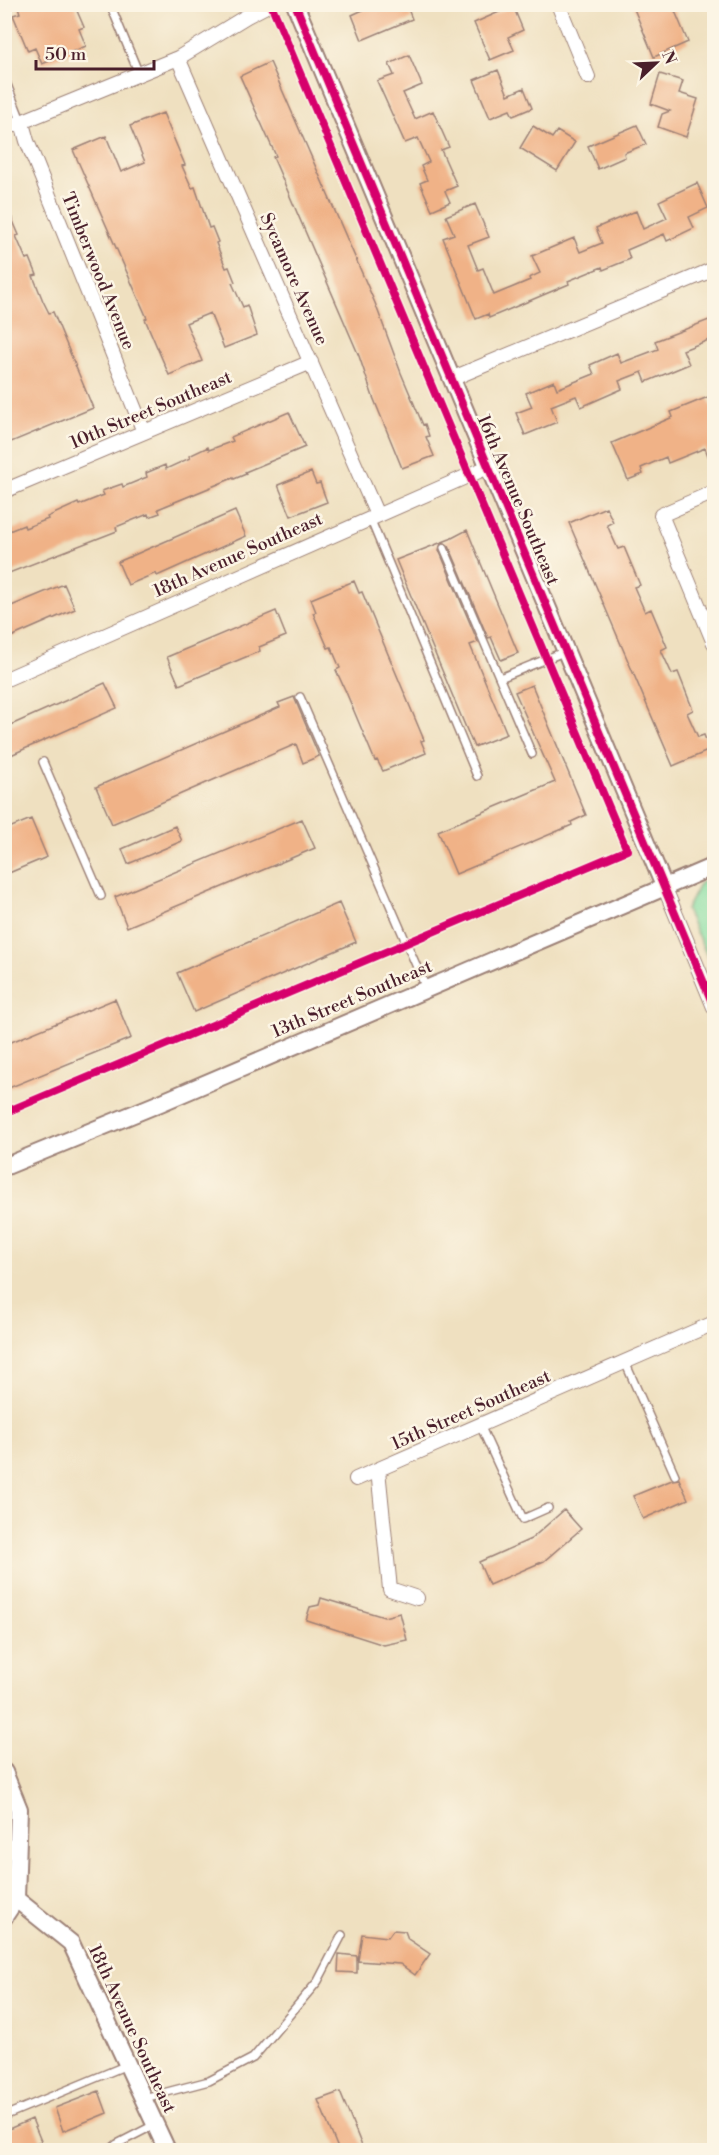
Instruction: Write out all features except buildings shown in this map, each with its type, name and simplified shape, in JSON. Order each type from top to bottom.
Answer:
[{"type":"street","points":[[4,129],[178,58],[270,4]]},
{"type":"street","name":"16th Avenue Southeast","points":[[295,4],[714,1006]]},
{"type":"street","points":[[558,4],[588,77]]},
{"type":"street","name":"Sycamore Avenue","points":[[178,58],[311,362],[374,517]]},
{"type":"street","name":"Timberwood Avenue","points":[[22,123],[27,141],[144,432]]},
{"type":"street","points":[[451,379],[714,269]]},
{"type":"street","name":"10th Street Southeast","points":[[4,491],[311,362]]},
{"type":"street","name":"18th Avenue Southeast","points":[[4,680],[488,467]]},
{"type":"street","points":[[714,492],[661,514],[714,643]]},
{"type":"street","name":"13th Street Southeast","points":[[4,1167],[160,1103],[714,866]]},
{"type":"street","name":"15th Street Southeast","points":[[417,1598],[390,1589],[378,1470],[714,1323]]},
{"type":"street","points":[[356,1479],[378,1470]]},
{"type":"street","points":[[4,1772],[19,1809],[16,1899],[4,1917]]},
{"type":"street","name":"18th Avenue Southeast","points":[[16,1899],[71,1943],[167,2151]]},
{"type":"lane","points":[[110,4],[139,74]]},
{"type":"lane","points":[[4,77],[22,123]]},
{"type":"lane","points":[[374,517],[477,776]]},
{"type":"lane","points":[[444,548],[532,754]]},
{"type":"lane","points":[[500,678],[566,651]]},
{"type":"lane","points":[[300,697],[426,988]]},
{"type":"lane","points":[[43,762],[101,896]]},
{"type":"lane","points":[[625,1362],[675,1475]]},
{"type":"lane","points":[[480,1425],[523,1519],[548,1508]]},
{"type":"lane","points":[[144,2098],[209,2081],[253,2058],[318,1981],[342,1935]]},
{"type":"lane","points":[[4,2116],[128,2065]]},
{"type":"lane","points":[[110,2151],[117,2144],[155,2125]]},
{"type":"green space","points":[[714,878],[714,971],[686,910],[700,883]]},
{"type":"cycle path","points":[[4,1113],[627,850],[271,4]]},
{"type":"cycle path","points":[[295,4],[714,1007]]}]
